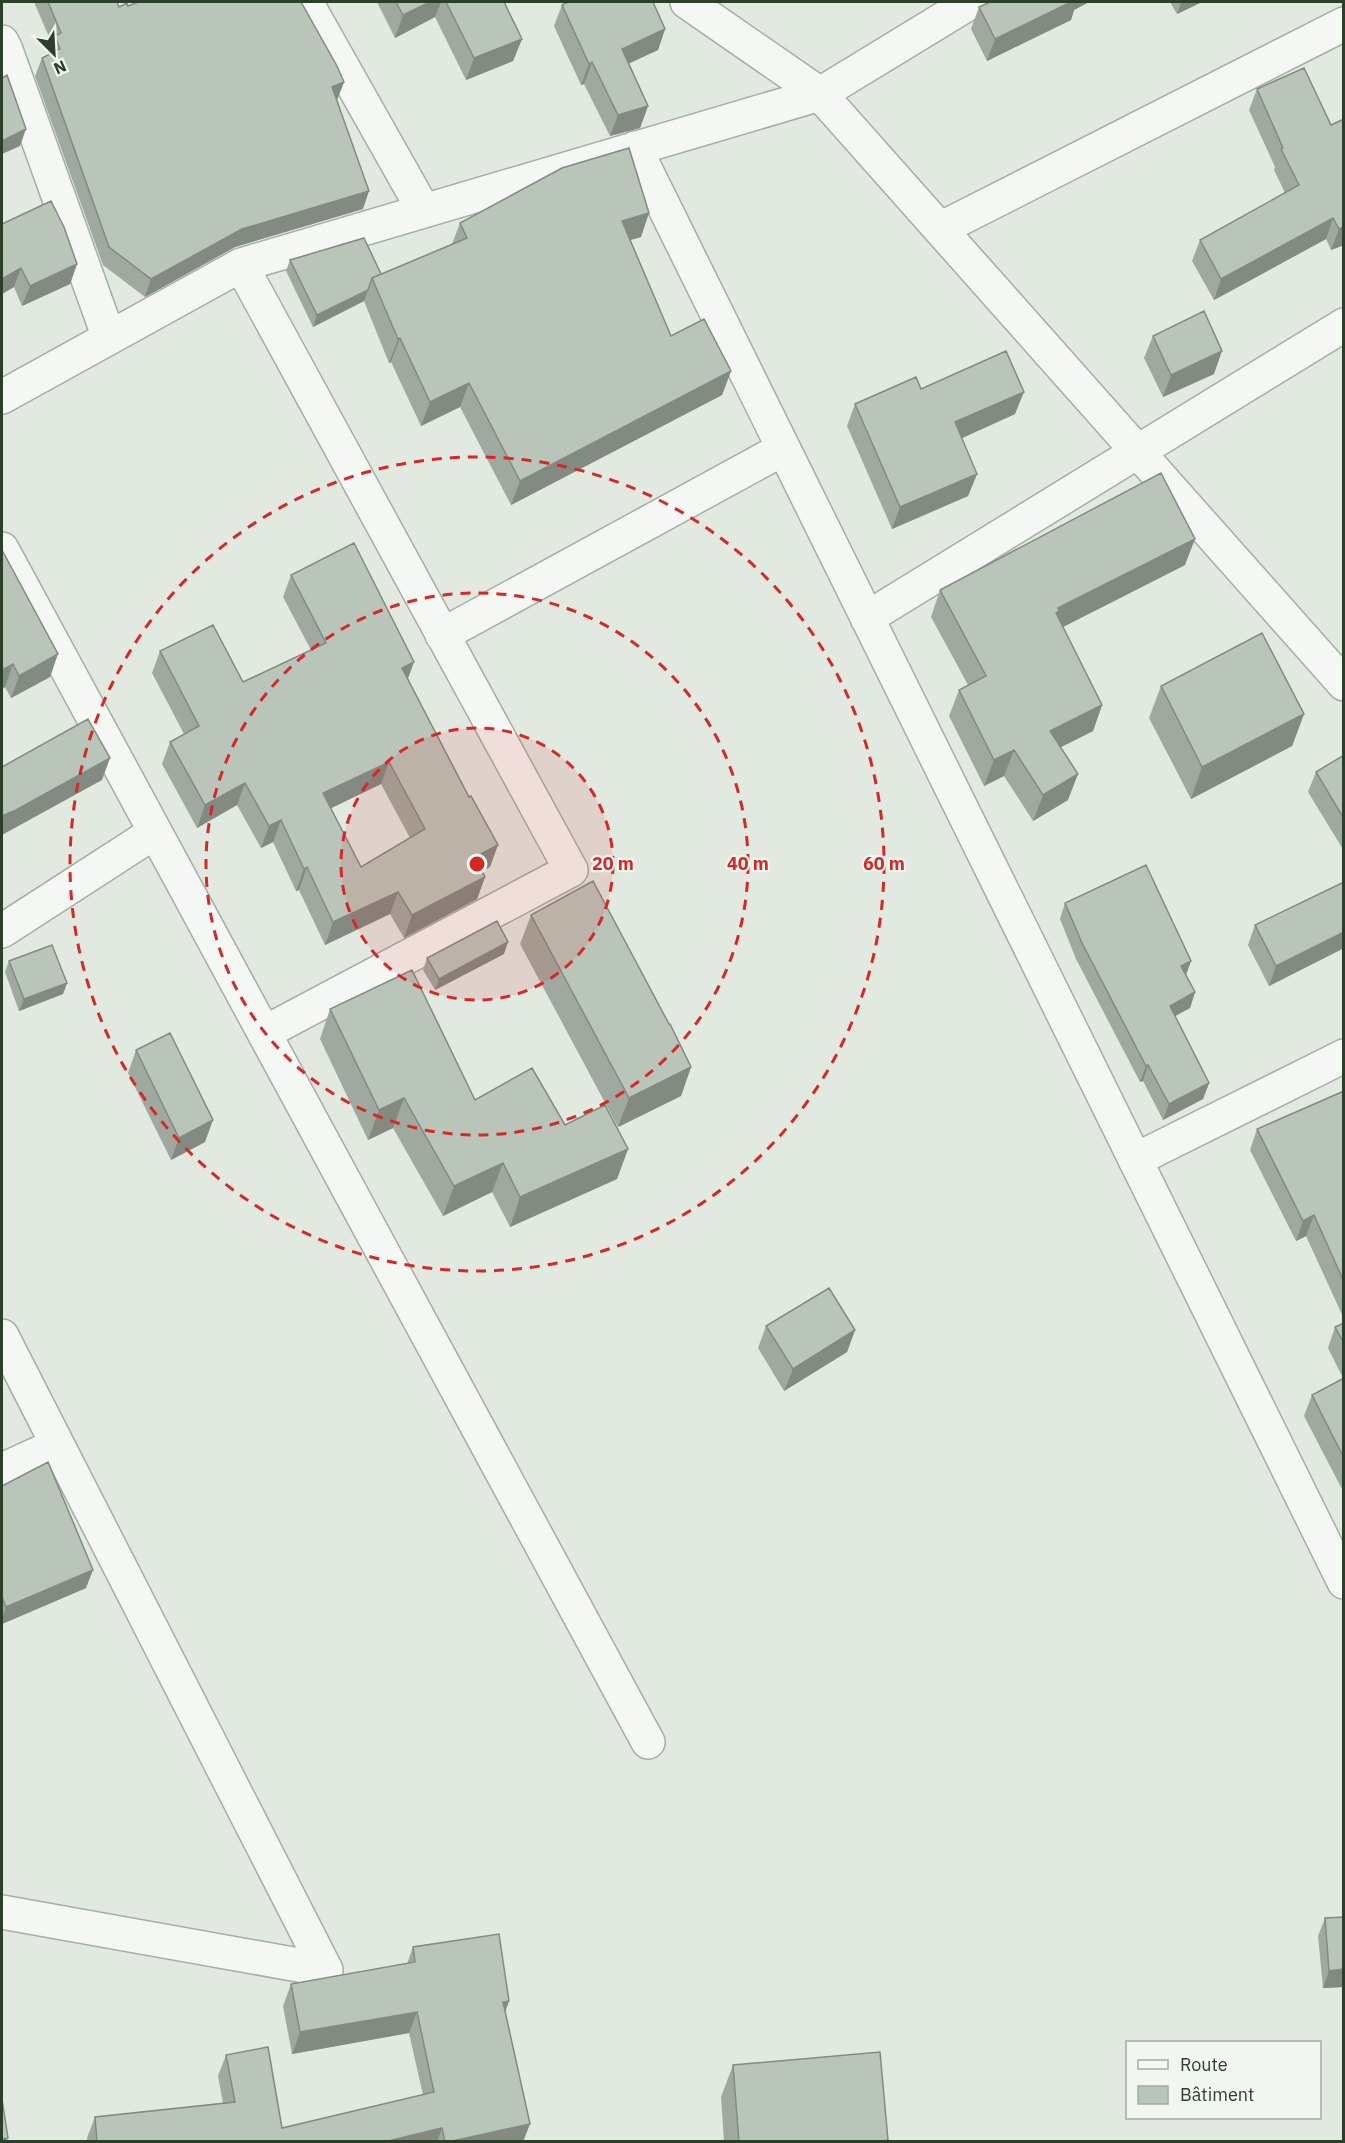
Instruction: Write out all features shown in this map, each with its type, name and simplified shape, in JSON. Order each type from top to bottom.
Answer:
[{"type":"street","points":[[306,2],[424,211]]},
{"type":"street","points":[[687,2],[820,94],[1344,684]]},
{"type":"street","points":[[2,397],[241,266],[820,94],[971,2]]},
{"type":"street","points":[[940,229],[1344,24]]},
{"type":"street","points":[[2,42],[109,338]]},
{"type":"street","points":[[635,148],[1344,1582]]},
{"type":"street","points":[[241,266],[571,870],[264,1033]]},
{"type":"street","points":[[867,618],[1344,325]]},
{"type":"street","points":[[442,635],[783,449]]},
{"type":"street","points":[[2,549],[648,1742]]},
{"type":"street","points":[[2,931],[155,831]]},
{"type":"street","points":[[1134,1160],[1344,1056]]},
{"type":"street","points":[[2,1336],[326,1970],[2,1912]]},
{"type":"street","points":[[2,1470],[57,1445]]},
{"type":"building","points":[[48,2],[117,2],[119,7],[127,3],[128,6],[138,2],[301,2],[344,82],[332,87],[369,191],[242,229],[151,279],[109,247],[42,58],[60,49],[55,36],[61,33]]},
{"type":"building","points":[[396,2],[430,2],[403,15]]},
{"type":"building","points":[[446,2],[504,2],[522,39],[474,58]]},
{"type":"building","points":[[568,2],[653,2],[665,29],[622,49],[648,106],[618,115],[592,62],[589,64],[562,5]]},
{"type":"building","points":[[990,2],[1071,2],[995,39],[979,7]]},
{"type":"building","points":[[1304,68],[1331,125],[1344,119],[1344,227],[1339,229],[1333,218],[1221,279],[1200,240],[1299,185],[1281,149],[1283,148],[1257,89]]},
{"type":"building","points":[[7,75],[26,129],[2,141],[2,78]]},
{"type":"building","points":[[629,148],[649,213],[622,221],[671,336],[704,319],[731,371],[520,481],[469,383],[430,402],[400,338],[398,339],[372,278],[467,238],[460,223],[562,168]]},
{"type":"building","points":[[51,201],[64,227],[77,264],[30,286],[21,268],[2,279],[2,224]]},
{"type":"building","points":[[364,238],[381,274],[372,278],[368,290],[317,315],[290,260]]},
{"type":"building","points":[[1204,311],[1222,351],[1171,375],[1153,336]]},
{"type":"building","points":[[1006,351],[1024,392],[955,422],[977,474],[900,507],[855,404],[916,377],[921,389]]},
{"type":"building","points":[[1161,473],[1195,539],[1058,608],[1059,611],[1056,613],[1102,705],[1050,731],[1078,774],[1043,795],[1014,750],[994,760],[959,690],[986,676],[940,590]]},
{"type":"building","points":[[354,543],[414,662],[402,668],[469,797],[471,796],[498,845],[475,857],[485,877],[412,915],[398,892],[333,922],[307,867],[304,869],[281,820],[269,826],[245,783],[205,805],[170,742],[199,726],[160,651],[213,625],[243,682],[326,643],[291,575]],"holes":[[[389,762],[425,829],[361,867],[323,793]]]},
{"type":"building","points":[[2,550],[58,654],[19,676],[13,664],[2,670]]},
{"type":"building","points":[[1262,633],[1304,714],[1202,767],[1161,686]]},
{"type":"building","points":[[88,719],[110,758],[2,816],[2,767]]},
{"type":"building","points":[[1344,755],[1344,819],[1316,772]]},
{"type":"building","points":[[1146,865],[1191,961],[1181,966],[1195,992],[1170,1006],[1209,1083],[1169,1104],[1148,1065],[1146,1066],[1082,943],[1065,903]]},
{"type":"building","points":[[593,881],[691,1067],[629,1098],[531,915]]},
{"type":"building","points":[[1344,882],[1344,932],[1276,966],[1255,925]]},
{"type":"building","points":[[497,921],[508,942],[439,979],[427,958]]},
{"type":"building","points":[[52,945],[67,983],[24,999],[9,961]]},
{"type":"building","points":[[412,970],[475,1100],[532,1068],[565,1125],[605,1105],[628,1149],[520,1197],[503,1163],[454,1186],[404,1098],[379,1110],[330,1009]]},
{"type":"building","points":[[170,1033],[213,1120],[179,1138],[136,1050]]},
{"type":"building","points":[[1344,1091],[1344,1282],[1314,1215],[1303,1221],[1257,1129]]},
{"type":"building","points":[[829,1288],[855,1330],[793,1369],[766,1326]]},
{"type":"building","points":[[1344,1323],[1344,1343],[1335,1327]]},
{"type":"building","points":[[1344,1378],[1344,1458],[1312,1395]]},
{"type":"building","points":[[48,1462],[93,1570],[6,1607],[2,1597],[2,1486]]},
{"type":"building","points":[[1344,1917],[1344,1969],[1329,1971],[1325,1918]]},
{"type":"building","points":[[499,1934],[509,2001],[503,2002],[530,2124],[448,2142],[445,2142],[442,2128],[384,2142],[97,2142],[95,2117],[235,2102],[226,2055],[268,2047],[282,2128],[434,2092],[417,2012],[300,2032],[291,1984],[415,1962],[413,1947]]},
{"type":"building","points":[[880,2052],[888,2140],[876,2142],[739,2142],[733,2065]]},
{"type":"building","points":[[2,2099],[8,2138],[2,2139]]}]
